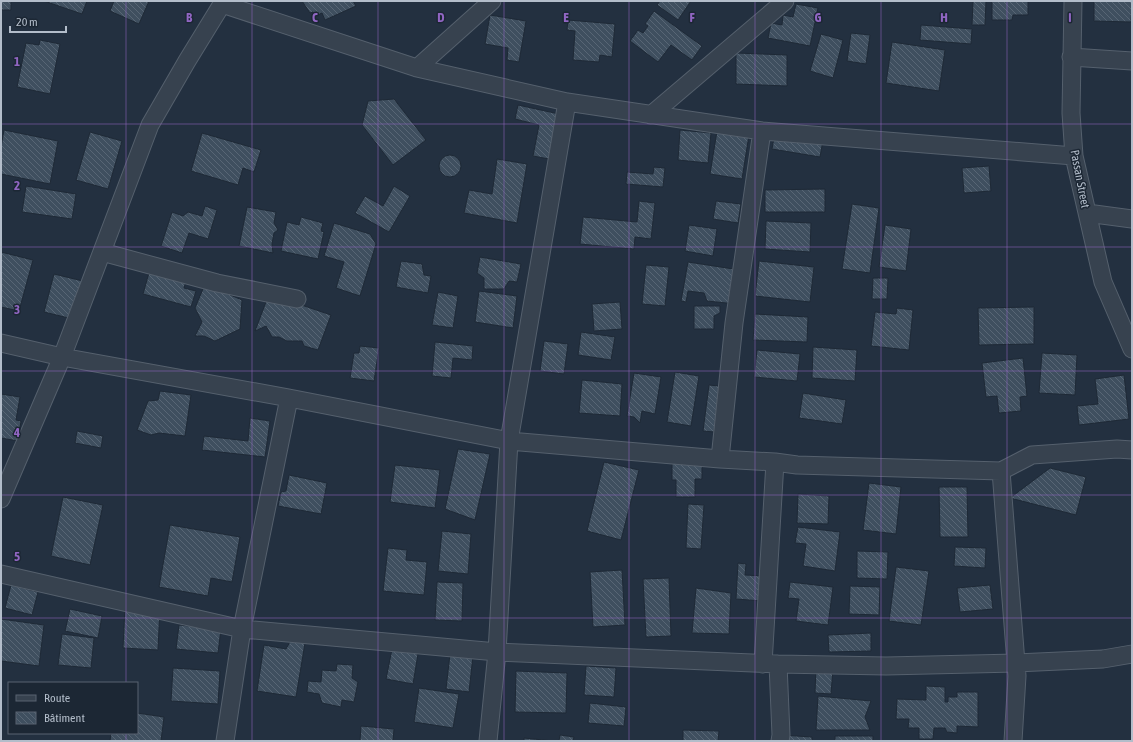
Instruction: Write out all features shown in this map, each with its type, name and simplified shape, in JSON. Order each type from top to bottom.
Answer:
[{"type":"street","points":[[417,68],[492,1]]},
{"type":"street","points":[[651,114],[785,1]]},
{"type":"street","name":"Passan Street","points":[[1073,1],[1071,113],[1074,156],[1103,282],[1132,349]]},
{"type":"street","points":[[1,500],[62,357],[150,125],[223,2],[417,68],[567,102],[762,131],[1074,156]]},
{"type":"street","points":[[1071,57],[1132,60]]},
{"type":"street","points":[[488,741],[497,652],[509,441],[567,102]]},
{"type":"street","points":[[720,459],[734,323],[762,131]]},
{"type":"street","points":[[1087,213],[1132,219]]},
{"type":"street","points":[[102,252],[217,284],[297,299]]},
{"type":"street","points":[[1,343],[62,357],[289,398],[509,441],[797,465],[1001,471],[1032,455],[1117,448],[1132,450]]},
{"type":"street","points":[[225,741],[242,629],[289,398]]},
{"type":"street","points":[[775,462],[770,664],[781,735],[780,741]]},
{"type":"street","points":[[1001,471],[1017,676],[1013,741]]},
{"type":"street","points":[[1,574],[242,629],[497,652],[770,664],[886,666],[1103,659],[1132,654]]},
{"type":"building","points":[[1,1],[11,1],[11,10],[1,10]]},
{"type":"building","points":[[44,1],[87,1],[82,14]]},
{"type":"building","points":[[114,1],[149,1],[139,24],[110,11]]},
{"type":"building","points":[[302,1],[353,1],[356,6],[325,20],[322,13],[315,16],[313,12],[310,13]]},
{"type":"building","points":[[660,1],[691,1],[678,20],[657,5]]},
{"type":"building","points":[[973,1],[986,1],[985,25],[972,25]]},
{"type":"building","points":[[992,1],[1028,1],[1028,15],[1013,15],[1012,20],[992,20]]},
{"type":"building","points":[[1094,1],[1132,1],[1131,22],[1094,21]]},
{"type":"building","points":[[796,4],[818,8],[810,46],[768,38],[771,23],[782,25],[783,15],[793,17]]},
{"type":"building","points":[[654,11],[702,46],[692,60],[671,45],[658,62],[630,41],[638,30],[643,33],[648,26],[645,24]]},
{"type":"building","points":[[490,15],[526,21],[519,62],[507,60],[508,48],[485,44]]},
{"type":"building","points":[[568,20],[615,24],[612,57],[600,55],[599,62],[573,60],[575,31],[567,30]]},
{"type":"building","points":[[921,25],[972,29],[971,44],[920,40]]},
{"type":"building","points":[[851,33],[870,35],[866,64],[847,61]]},
{"type":"building","points":[[821,34],[843,40],[833,78],[810,71]]},
{"type":"building","points":[[40,40],[60,44],[50,94],[17,87],[26,43],[39,45]]},
{"type":"building","points":[[892,42],[945,50],[939,91],[886,83]]},
{"type":"building","points":[[736,53],[787,55],[787,86],[736,84]]},
{"type":"building","points":[[394,99],[426,140],[393,165],[362,125],[368,101]]},
{"type":"building","points":[[518,105],[559,114],[549,159],[533,156],[539,125],[515,119]]},
{"type":"building","points":[[776,127],[824,135],[820,157],[772,149]]},
{"type":"building","points":[[4,130],[58,141],[50,184],[1,174],[1,147]]},
{"type":"building","points":[[680,130],[711,133],[708,163],[678,160]]},
{"type":"building","points":[[717,131],[749,135],[742,179],[710,174]]},
{"type":"building","points":[[90,132],[122,141],[108,189],[76,180]]},
{"type":"building","points":[[202,133],[261,150],[254,172],[243,168],[238,185],[191,171]]},
{"type":"building","points":[[450,155],[458,158],[461,166],[458,174],[450,177],[442,174],[439,166],[442,158]]},
{"type":"building","points":[[497,159],[527,164],[517,223],[464,213],[469,190],[492,194]]},
{"type":"building","points":[[989,166],[991,191],[964,193],[962,168]]},
{"type":"building","points":[[654,167],[665,168],[663,187],[626,184],[627,172],[653,174]]},
{"type":"building","points":[[26,186],[76,194],[72,219],[22,212]]},
{"type":"building","points":[[394,186],[410,196],[389,232],[355,213],[365,196],[383,206]]},
{"type":"building","points":[[825,189],[825,212],[765,212],[765,190]]},
{"type":"building","points":[[639,201],[655,203],[651,239],[635,237],[634,249],[580,244],[583,217],[637,222]]},
{"type":"building","points":[[716,201],[741,204],[738,223],[713,219]]},
{"type":"building","points":[[852,204],[879,208],[870,273],[842,269]]},
{"type":"building","points":[[205,206],[217,210],[208,239],[189,233],[182,253],[161,246],[172,212],[183,216],[188,212],[202,216]]},
{"type":"building","points":[[247,207],[276,212],[274,223],[278,230],[274,233],[272,244],[273,253],[239,246]]},
{"type":"building","points":[[301,217],[323,223],[321,231],[324,232],[318,259],[281,251],[287,222],[299,225]]},
{"type":"building","points":[[766,221],[811,223],[810,252],[765,249]]},
{"type":"building","points":[[334,223],[370,234],[376,244],[360,296],[336,288],[344,262],[324,256]]},
{"type":"building","points":[[689,225],[717,229],[713,256],[685,251]]},
{"type":"building","points":[[885,225],[911,229],[906,271],[879,267]]},
{"type":"building","points":[[1,252],[33,260],[19,311],[1,307]]},
{"type":"building","points":[[480,257],[521,264],[517,282],[509,281],[504,289],[484,289],[484,278],[477,273]]},
{"type":"building","points":[[401,261],[422,264],[424,275],[431,276],[428,293],[396,287]]},
{"type":"building","points":[[759,261],[814,267],[810,302],[755,296]]},
{"type":"building","points":[[152,262],[189,271],[184,288],[196,291],[191,307],[143,294]]},
{"type":"building","points":[[688,262],[740,270],[736,304],[707,301],[704,293],[688,291],[686,302],[681,301]]},
{"type":"building","points":[[646,265],[669,267],[665,306],[642,304]]},
{"type":"building","points":[[54,274],[91,283],[81,321],[44,312]]},
{"type":"building","points":[[873,278],[888,278],[887,299],[872,299]]},
{"type":"building","points":[[205,284],[242,300],[240,329],[215,341],[204,336],[195,336],[202,322],[195,308]]},
{"type":"building","points":[[479,291],[517,296],[513,328],[475,322]]},
{"type":"building","points":[[438,292],[458,296],[453,328],[432,325]]},
{"type":"building","points":[[269,294],[331,315],[318,350],[304,346],[302,341],[287,341],[279,337],[272,337],[266,326],[255,331]]},
{"type":"building","points":[[620,302],[622,329],[594,331],[592,304]]},
{"type":"building","points":[[694,306],[720,306],[720,313],[714,316],[714,329],[694,329]]},
{"type":"building","points":[[1034,307],[1034,344],[979,345],[978,308]]},
{"type":"building","points":[[897,308],[913,310],[909,350],[871,346],[875,312],[896,314]]},
{"type":"building","points":[[755,314],[808,317],[807,342],[753,340]]},
{"type":"building","points":[[581,332],[615,337],[611,360],[578,355]]},
{"type":"building","points":[[544,341],[568,344],[564,374],[540,371]]},
{"type":"building","points":[[435,342],[473,346],[472,360],[453,358],[451,378],[432,376]]},
{"type":"building","points":[[360,346],[379,348],[374,381],[350,378],[354,353],[359,353]]},
{"type":"building","points":[[813,347],[857,350],[855,381],[812,378]]},
{"type":"building","points":[[757,350],[800,354],[797,381],[754,377]]},
{"type":"building","points":[[1042,353],[1077,355],[1075,395],[1039,393]]},
{"type":"building","points":[[1023,358],[1027,396],[1020,397],[1021,411],[999,413],[997,396],[986,397],[982,363]]},
{"type":"building","points":[[675,372],[699,376],[691,426],[667,422]]},
{"type":"building","points":[[634,373],[661,377],[655,414],[642,411],[640,423],[634,417],[627,416]]},
{"type":"building","points":[[1124,375],[1129,419],[1079,425],[1077,406],[1098,404],[1095,379]]},
{"type":"building","points":[[582,380],[622,384],[620,416],[579,413]]},
{"type":"building","points":[[709,385],[719,386],[714,432],[703,431]]},
{"type":"building","points":[[160,391],[191,395],[185,436],[159,433],[151,435],[137,430],[148,401],[158,400]]},
{"type":"building","points":[[803,393],[846,400],[842,424],[799,418]]},
{"type":"building","points":[[1,394],[20,397],[16,420],[21,421],[18,441],[1,438]]},
{"type":"building","points":[[250,418],[270,421],[265,457],[202,450],[204,436],[248,441]]},
{"type":"building","points":[[77,431],[103,436],[101,448],[75,443]]},
{"type":"building","points":[[458,449],[490,454],[475,520],[445,509]]},
{"type":"building","points":[[672,452],[702,452],[702,479],[695,479],[695,497],[676,497],[676,480],[672,480]]},
{"type":"building","points":[[604,462],[639,470],[621,540],[587,531]]},
{"type":"building","points":[[395,465],[440,470],[435,508],[390,502]]},
{"type":"building","points":[[1050,468],[1086,477],[1076,515],[1010,498]]},
{"type":"building","points":[[289,475],[327,483],[321,514],[278,506],[281,492],[286,491]]},
{"type":"building","points":[[869,483],[901,487],[896,534],[863,530]]},
{"type":"building","points":[[939,487],[967,487],[968,537],[940,537]]},
{"type":"building","points":[[798,494],[829,496],[828,524],[797,523]]},
{"type":"building","points":[[63,497],[103,505],[90,565],[51,556]]},
{"type":"building","points":[[688,504],[704,505],[701,549],[686,548]]},
{"type":"building","points":[[170,525],[240,537],[232,582],[211,578],[208,596],[159,587]]},
{"type":"building","points":[[798,527],[840,532],[835,571],[803,566],[806,544],[795,543]]},
{"type":"building","points":[[442,531],[471,534],[468,574],[438,571]]},
{"type":"building","points":[[955,547],[986,548],[985,568],[954,566]]},
{"type":"building","points":[[388,548],[407,550],[406,560],[427,562],[424,595],[383,591]]},
{"type":"building","points":[[857,551],[888,552],[887,579],[857,578]]},
{"type":"building","points":[[738,563],[746,564],[745,575],[764,576],[762,601],[736,599]]},
{"type":"building","points":[[896,567],[929,571],[921,625],[889,621]]},
{"type":"building","points":[[622,570],[625,625],[593,627],[590,572]]},
{"type":"building","points":[[669,578],[671,636],[646,637],[643,579]]},
{"type":"building","points":[[437,582],[463,583],[462,621],[435,620]]},
{"type":"building","points":[[790,582],[833,587],[828,625],[796,621],[799,599],[788,598]]},
{"type":"building","points":[[11,585],[38,592],[32,615],[5,608]]},
{"type":"building","points":[[990,585],[993,609],[960,612],[957,588]]},
{"type":"building","points":[[850,586],[880,587],[879,615],[849,614]]},
{"type":"building","points":[[696,588],[731,593],[729,634],[692,633]]},
{"type":"building","points":[[125,606],[160,607],[158,650],[123,648]]},
{"type":"building","points":[[70,609],[102,616],[98,638],[65,631]]},
{"type":"building","points":[[1,619],[44,625],[39,666],[1,661]]},
{"type":"building","points":[[179,625],[221,629],[218,653],[176,649]]},
{"type":"building","points":[[871,633],[871,651],[829,652],[828,635]]},
{"type":"building","points":[[62,634],[94,638],[91,668],[58,665]]},
{"type":"building","points":[[291,640],[305,643],[296,697],[257,691],[264,645],[286,649]]},
{"type":"building","points":[[392,649],[418,654],[413,684],[386,679]]},
{"type":"building","points":[[450,654],[473,656],[469,692],[446,689]]},
{"type":"building","points":[[337,664],[353,665],[352,678],[358,682],[354,702],[342,700],[341,707],[322,703],[319,694],[307,692],[308,681],[321,682],[322,670],[336,671]]},
{"type":"building","points":[[586,666],[616,668],[614,697],[584,695]]},
{"type":"building","points":[[816,667],[833,669],[831,694],[815,693]]},
{"type":"building","points":[[173,668],[220,671],[218,704],[171,701]]},
{"type":"building","points":[[516,671],[567,673],[566,713],[515,712]]},
{"type":"building","points":[[926,686],[945,687],[945,702],[948,702],[948,697],[957,697],[957,692],[978,692],[978,727],[957,726],[957,733],[947,732],[945,728],[934,728],[933,739],[919,739],[919,728],[908,728],[909,719],[896,719],[897,699],[926,700]]},
{"type":"building","points":[[419,688],[459,694],[453,728],[414,722]]},
{"type":"building","points":[[818,696],[871,701],[865,717],[870,730],[816,730]]},
{"type":"building","points":[[590,703],[626,707],[624,726],[588,723]]},
{"type":"building","points":[[138,713],[164,717],[161,741],[110,741],[111,734],[138,734]]},
{"type":"building","points":[[361,726],[394,729],[393,741],[360,741]]},
{"type":"building","points":[[683,730],[719,731],[718,741],[683,741]]},
{"type":"building","points":[[560,735],[574,737],[573,741],[559,741]]},
{"type":"building","points":[[781,735],[812,737],[812,741],[781,741]]},
{"type":"building","points":[[835,736],[873,736],[873,741],[835,741]]},
{"type":"building","points":[[524,738],[553,741],[524,741]]}]
